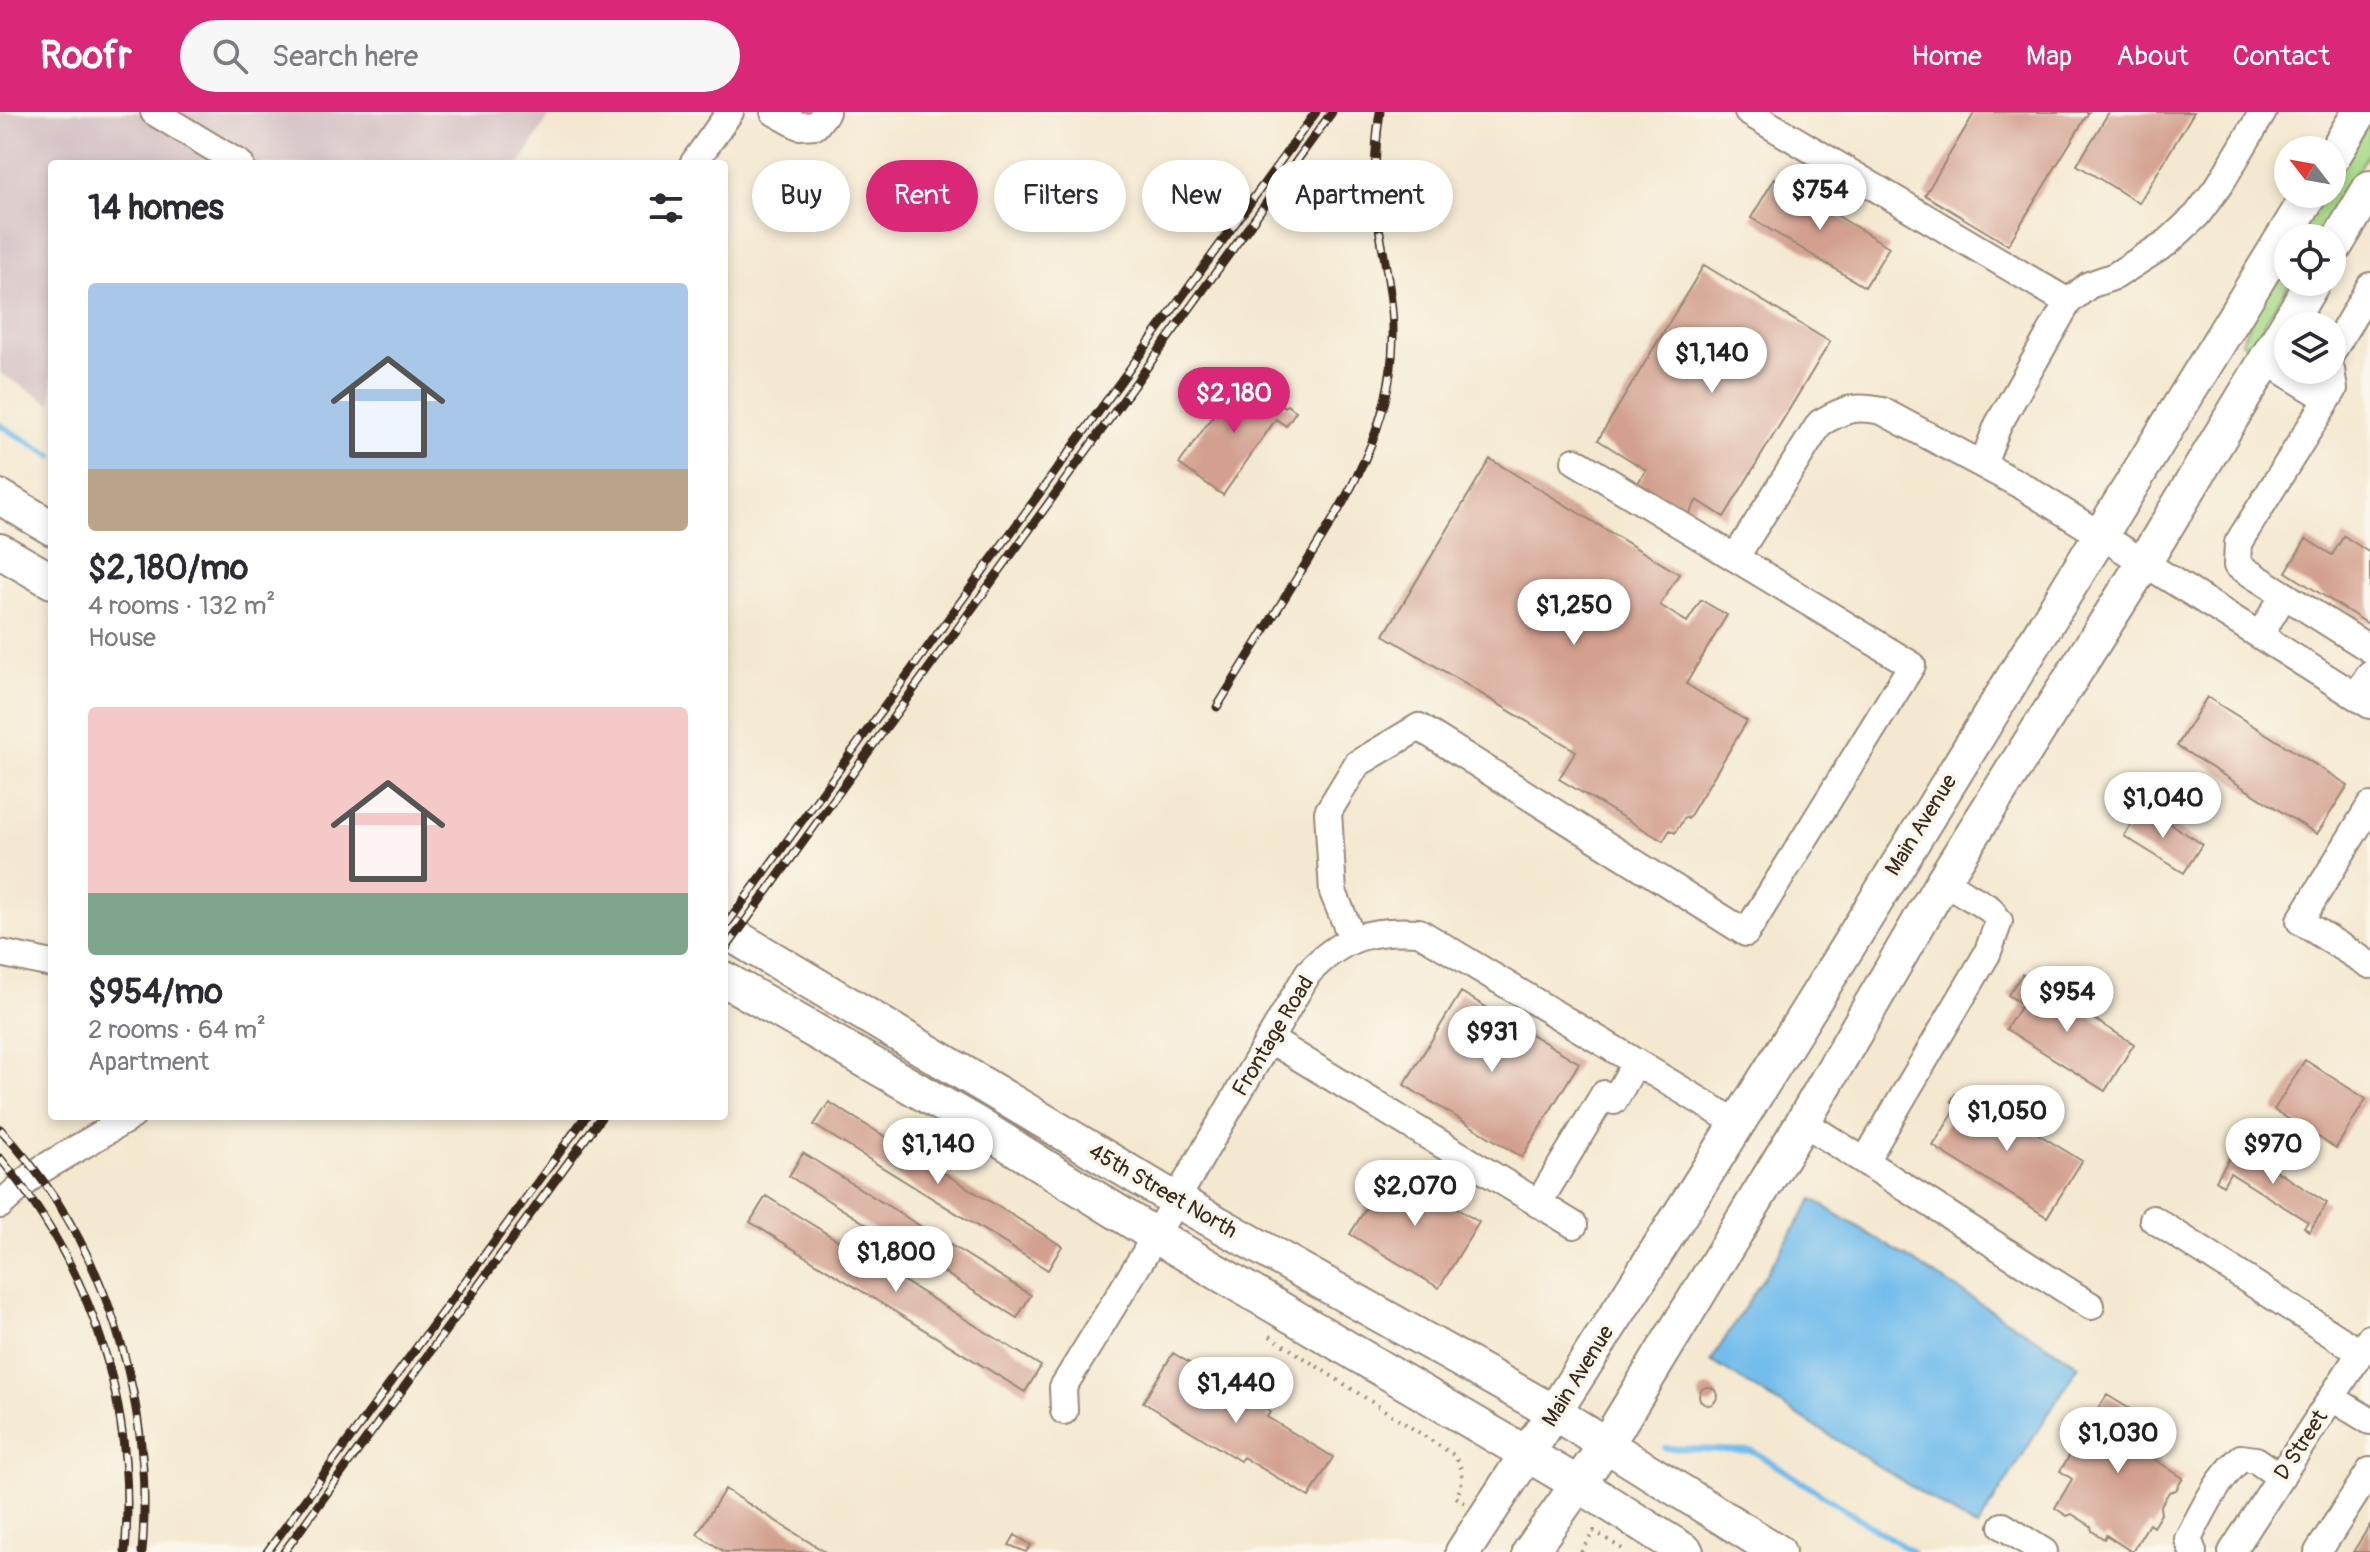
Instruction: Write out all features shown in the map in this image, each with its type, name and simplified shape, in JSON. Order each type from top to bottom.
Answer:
[{"type":"main road","points":[[2345,136],[2360,112]]},
{"type":"main road","points":[[2346,228],[2370,188]]},
{"type":"main road","name":"Main Avenue","points":[[1463,1552],[1555,1413],[1737,1123],[2301,208]]},
{"type":"main road","points":[[1530,1552],[1606,1445],[1803,1122],[1943,881],[2145,561],[2305,296]]},
{"type":"main road","points":[[0,497],[48,526]]},
{"type":"main road","points":[[0,551],[48,579]]},
{"type":"main road","name":"45th Street North","points":[[728,932],[1176,1200],[1555,1413],[1778,1552]]},
{"type":"main road","name":"45th Street North","points":[[728,981],[973,1122],[1156,1236],[1528,1454],[1686,1552]]},
{"type":"street","points":[[154,112],[233,160]]},
{"type":"street","points":[[696,160],[730,112]]},
{"type":"street","points":[[774,112],[799,126],[816,125],[826,112]]},
{"type":"street","points":[[1748,112],[2068,302]]},
{"type":"street","points":[[1983,464],[1998,425],[2068,302],[2089,285],[2115,276],[2168,242],[2197,215],[2220,184],[2263,112]]},
{"type":"street","points":[[2346,328],[2370,286]]},
{"type":"street","points":[[2266,361],[2328,399]]},
{"type":"street","points":[[2333,384],[2334,389],[2238,543],[2237,565],[2370,649]]},
{"type":"street","points":[[1735,558],[1820,423],[1840,411],[1861,407],[1882,411],[1983,464],[2145,561],[2260,635],[2365,692]]},
{"type":"street","points":[[1352,938],[1333,892],[1328,812],[1357,764],[1419,727],[1746,933],[1912,665],[1575,461]]},
{"type":"street","points":[[2260,635],[2284,595]]},
{"type":"street","points":[[2370,806],[2300,921],[2370,965]]},
{"type":"street","points":[[1865,1161],[1987,954],[1999,921],[1990,909],[1943,881]]},
{"type":"street","name":"Frontage Road","points":[[1064,1411],[1063,1387],[1156,1236],[1308,973],[1325,955],[1352,938],[1389,930],[1419,932],[1737,1123]]},
{"type":"street","points":[[0,953],[48,963]]},
{"type":"street","points":[[1269,1039],[1574,1225]]},
{"type":"street","points":[[1538,1204],[1604,1094],[1614,1101],[1636,1062]]},
{"type":"street","points":[[0,1205],[37,1172],[125,1120]]},
{"type":"street","points":[[1803,1122],[2091,1306]]},
{"type":"street","points":[[2153,1219],[2365,1346]]},
{"type":"street","name":"D Street","points":[[2232,1552],[2365,1346]]},
{"type":"street","points":[[2332,1398],[2370,1421]]},
{"type":"street","points":[[2193,1552],[2188,1539],[2203,1509],[2228,1471],[2241,1458],[2256,1460],[2281,1477]]},
{"type":"street","points":[[2318,1552],[2370,1471]]},
{"type":"street","points":[[2003,1526],[2044,1552]]},
{"type":"path","points":[[1265,1333],[1452,1454],[1463,1477],[1456,1497],[1465,1503]]},
{"type":"path","points":[[1581,1552],[1594,1531],[1627,1552]]},
{"type":"shaded area","points":[[0,112],[552,112],[522,160],[48,160],[48,402],[0,373]]},
{"type":"green space","points":[[2370,112],[2370,151],[2346,190],[2346,147]]},
{"type":"green space","points":[[2306,208],[2335,208],[2326,224],[2297,224]]},
{"type":"green space","points":[[2274,270],[2274,296],[2281,296],[2249,347],[2241,342]]},
{"type":"water","points":[[1813,1199],[2079,1365],[1977,1528],[1711,1361]]},
{"type":"building","points":[[1975,112],[2089,112],[2008,245],[1925,195]]},
{"type":"building","points":[[2109,112],[2194,112],[2139,203],[2077,165]]},
{"type":"building","points":[[1775,178],[1889,247],[1865,287],[1751,218]]},
{"type":"building","points":[[1704,265],[1830,342],[1724,517],[1697,500],[1687,517],[1636,486],[1646,470],[1598,440]]},
{"type":"building","points":[[1241,376],[1285,407],[1287,405],[1296,411],[1286,426],[1276,419],[1223,495],[1179,464]]},
{"type":"building","points":[[1490,459],[1679,574],[1660,605],[1687,622],[1701,600],[1727,615],[1686,684],[1747,721],[1688,819],[1685,817],[1675,833],[1670,830],[1663,841],[1559,779],[1576,751],[1384,635]]},
{"type":"building","points":[[2344,536],[2370,553],[2370,625],[2286,572],[2306,539],[2332,555]]},
{"type":"building","points":[[2207,697],[2348,785],[2317,834],[2177,746]]},
{"type":"building","points":[[2142,806],[2202,844],[2184,873],[2124,836]]},
{"type":"building","points":[[2022,974],[2134,1044],[2105,1091],[2006,1029],[2022,1004],[2008,995]]},
{"type":"building","points":[[1461,992],[1579,1063],[1522,1157],[1404,1085]]},
{"type":"building","points":[[2305,1060],[2366,1099],[2336,1148],[2274,1110]]},
{"type":"building","points":[[1967,1090],[2082,1161],[2047,1217],[1933,1146],[1958,1105],[1951,1101],[1955,1094],[1962,1098]]},
{"type":"building","points":[[829,1102],[1062,1246],[1048,1270],[814,1125]]},
{"type":"building","points":[[2237,1146],[2327,1203],[2309,1232],[2304,1227],[2308,1222],[2230,1173],[2223,1185],[2216,1180]]},
{"type":"building","points":[[803,1153],[1031,1295],[1017,1318],[789,1176]]},
{"type":"building","points":[[1390,1169],[1479,1222],[1439,1288],[1350,1234]]},
{"type":"building","points":[[766,1196],[1041,1366],[1025,1392],[750,1222]]},
{"type":"building","points":[[1173,1353],[1270,1412],[1267,1417],[1333,1457],[1309,1497],[1243,1457],[1240,1461],[1143,1402]]},
{"type":"building","points":[[1708,1387],[1717,1396],[1708,1405],[1699,1396]]},
{"type":"building","points":[[2107,1395],[2169,1433],[2154,1459],[2183,1478],[2176,1490],[2169,1492],[2153,1527],[2149,1524],[2132,1552],[2106,1535],[2104,1539],[2072,1514],[2067,1516],[2055,1508],[2072,1479],[2060,1471]]},
{"type":"building","points":[[725,1489],[825,1552],[725,1552],[697,1534]]},
{"type":"building","points":[[2370,1525],[2370,1552],[2353,1552]]},
{"type":"building","points":[[1015,1535],[1031,1545],[1026,1552],[1009,1545]]},
{"type":"waterway","points":[[0,425],[48,454]]},
{"type":"waterway","points":[[1665,1448],[1753,1451],[1912,1552]]},
{"type":"railway","points":[[728,922],[1316,112]]},
{"type":"railway","points":[[728,945],[1332,112]]},
{"type":"railway","points":[[1217,707],[1349,491],[1375,434],[1384,405],[1393,326],[1376,198],[1380,112]]},
{"type":"railway","points":[[267,1552],[583,1120]]},
{"type":"railway","points":[[284,1552],[599,1120]]},
{"type":"railway","points":[[0,1129],[37,1173],[68,1220],[94,1271],[115,1325],[130,1381],[140,1438],[144,1495],[142,1552]]},
{"type":"railway","points":[[0,1158],[33,1201],[60,1247],[84,1294],[102,1343],[124,1445],[127,1498],[125,1552]]}]
